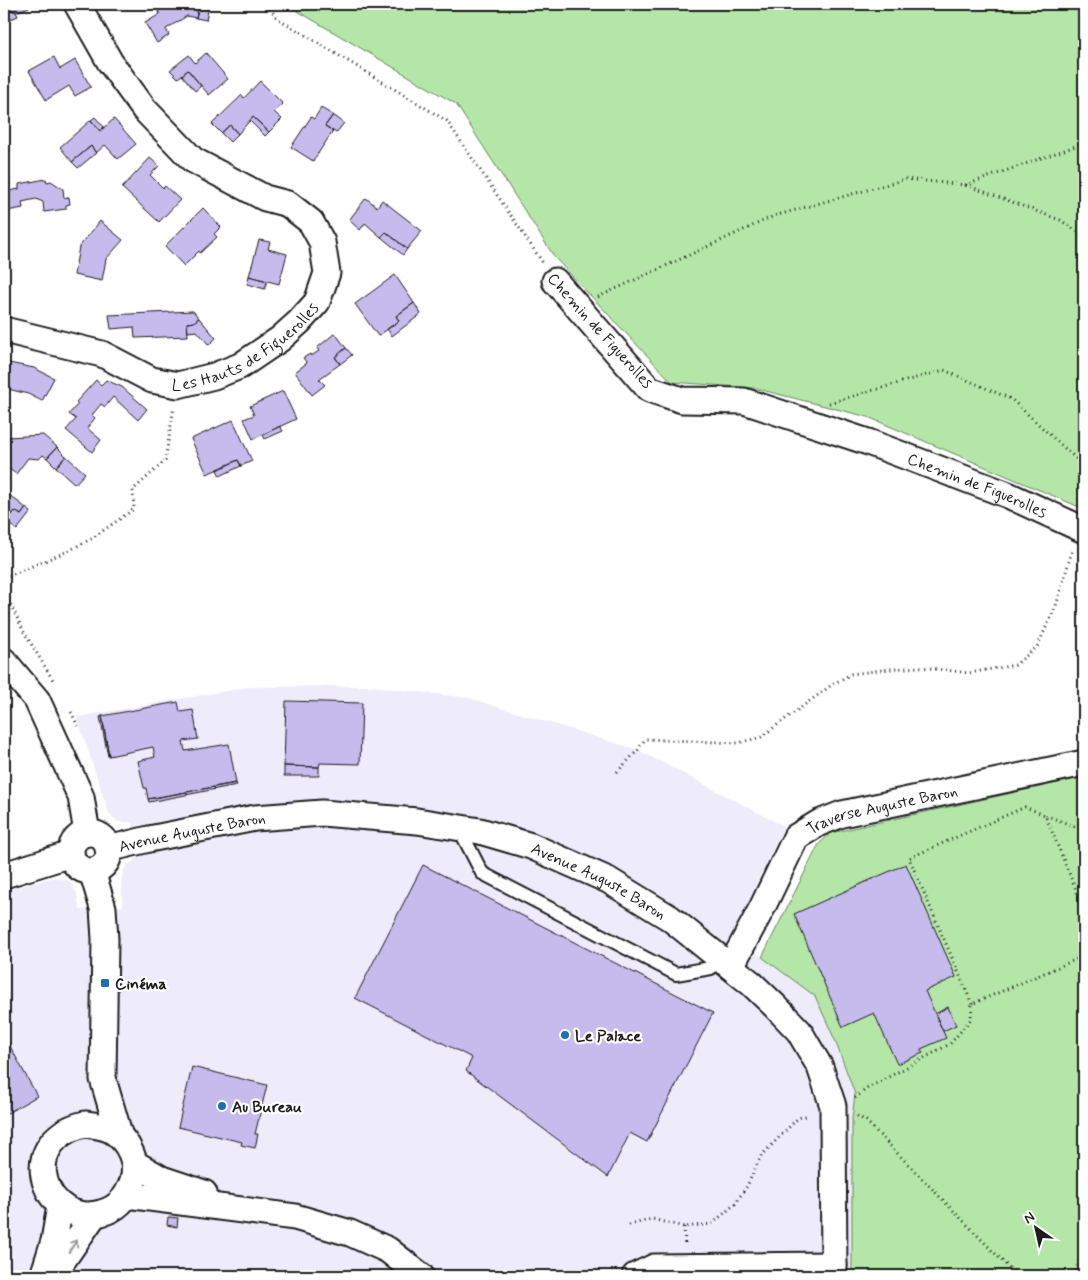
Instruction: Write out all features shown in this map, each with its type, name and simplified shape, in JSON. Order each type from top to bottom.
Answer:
[{"type":"street","name":"Les Hauts de Figuerolles","points":[[4,330],[102,354],[152,380],[178,385],[214,376],[240,366],[280,339],[300,322],[317,302],[327,273],[322,242],[310,222],[288,204],[265,198],[193,160],[144,109],[110,62],[77,4]]},
{"type":"street","name":"Chemin de Figuerolles","points":[[555,281],[649,389],[682,400],[744,401],[868,442],[1008,494],[1082,528]]},
{"type":"street","points":[[4,661],[37,700],[81,797],[87,833]]},
{"type":"street","name":"Traverse Auguste Baron","points":[[725,962],[762,908],[796,837],[819,823],[842,814],[1084,762]]},
{"type":"street","name":"Avenue Auguste Baron","points":[[108,849],[167,835],[255,818],[322,813],[417,821],[480,831],[531,846],[608,880],[670,918],[725,962],[775,1006],[798,1031],[820,1067],[834,1271]]},
{"type":"street","points":[[87,833],[101,837],[106,842],[108,849],[106,862],[92,871],[78,867],[73,861],[71,854],[71,846],[74,841],[79,836],[87,833]]},
{"type":"street","points":[[4,875],[71,854]]},
{"type":"street","points":[[92,871],[103,908],[105,939],[103,1079],[120,1137]]},
{"type":"street","points":[[73,1127],[88,1107],[103,1079]]},
{"type":"street","points":[[85,1124],[98,1125],[120,1137],[130,1149],[134,1163],[134,1180],[127,1195],[118,1205],[107,1212],[94,1215],[76,1214],[60,1206],[49,1192],[44,1176],[43,1157],[50,1145],[60,1134],[73,1127],[85,1124]]},
{"type":"street","points":[[134,1163],[162,1179],[265,1214]]},
{"type":"street","points":[[127,1195],[295,1218],[350,1233],[388,1250],[421,1276]]},
{"type":"street","points":[[43,1276],[54,1241],[60,1206]]},
{"type":"street","points":[[52,1276],[94,1215]]},
{"type":"street","points":[[635,1276],[654,1267],[834,1271]]},
{"type":"lane","points":[[459,828],[482,873],[676,974],[711,968],[725,962]]},
{"type":"path","name":"Chemin de Figuerolles","points":[[267,4],[277,18],[447,121],[555,281]]},
{"type":"path","points":[[966,185],[1084,142]]},
{"type":"path","points":[[577,307],[774,216],[906,179],[966,185],[1060,220],[1084,236]]},
{"type":"path","points":[[824,405],[944,370],[1011,399],[1084,466]]},
{"type":"path","points":[[4,578],[83,543],[134,508],[133,490],[165,460],[178,385]]},
{"type":"path","points":[[617,772],[646,739],[738,743],[761,737],[833,684],[851,674],[921,667],[969,673],[1014,665],[1037,647],[1056,606],[1082,528]]},
{"type":"path","points":[[4,591],[24,632],[54,682]]},
{"type":"path","points":[[868,1088],[950,1044],[971,1019],[972,1004],[909,858],[1025,807],[1074,826],[1084,822]]},
{"type":"path","points":[[1044,815],[1084,909]]},
{"type":"path","points":[[972,1004],[1084,956]]},
{"type":"path","points":[[629,1226],[652,1219],[684,1227],[712,1224],[735,1204],[747,1186],[760,1156],[798,1118],[823,1110],[862,1118],[1017,1276]]},
{"type":"path","points":[[1075,1276],[1084,1244]]},
{"type":"shaded area","points":[[371,686],[469,698],[638,750],[784,826],[733,936],[815,996],[835,1040],[855,1094],[852,1119],[852,1276],[4,1276],[4,891],[54,877],[69,881],[77,894],[80,910],[123,906],[121,885],[123,872],[128,865],[139,857],[132,822],[118,822],[109,813],[77,717],[249,687]]},
{"type":"green space","points":[[287,4],[1084,4],[1084,509],[868,417],[754,388],[672,382],[555,258],[456,104]]},
{"type":"green space","points":[[1084,777],[1084,1276],[852,1276],[852,1119],[855,1094],[835,1040],[815,996],[762,957],[819,844],[831,833]]},
{"type":"building","points":[[4,4],[27,4],[29,7],[16,12],[9,9],[4,11]]},
{"type":"building","points":[[166,4],[199,4],[196,18],[187,16],[166,29],[169,35],[157,43],[145,23],[160,14],[157,9]]},
{"type":"building","points":[[199,4],[209,5],[206,20],[196,18]]},
{"type":"building","points":[[9,9],[16,12],[18,16],[4,22],[4,11]]},
{"type":"building","points":[[206,53],[228,79],[209,95],[188,70],[178,78],[170,70],[189,55],[195,63]]},
{"type":"building","points":[[54,57],[60,69],[75,60],[91,87],[75,96],[69,86],[46,100],[29,71]]},
{"type":"building","points":[[188,70],[201,86],[195,91],[182,75]]},
{"type":"building","points":[[260,81],[283,104],[274,112],[282,119],[269,132],[253,117],[238,134],[230,125],[221,133],[212,124],[242,95],[244,98]]},
{"type":"building","points":[[321,108],[333,115],[325,126],[333,131],[313,161],[291,147],[311,117],[314,119]]},
{"type":"building","points":[[333,115],[344,123],[336,133],[325,126]]},
{"type":"building","points":[[95,117],[104,127],[100,131],[91,120]]},
{"type":"building","points":[[253,117],[269,132],[265,136],[250,121]]},
{"type":"building","points":[[114,119],[136,144],[118,159],[105,145],[96,153],[91,146],[72,162],[60,147],[91,120],[100,131]]},
{"type":"building","points":[[230,125],[238,134],[230,142],[221,133]]},
{"type":"building","points":[[91,146],[96,153],[78,168],[72,162]]},
{"type":"building","points":[[150,158],[159,166],[150,175],[163,188],[165,186],[180,200],[159,222],[122,188]]},
{"type":"building","points":[[46,179],[47,182],[51,181],[63,189],[64,198],[69,197],[70,204],[66,205],[66,209],[44,212],[43,202],[36,199],[22,202],[23,208],[7,211],[4,195],[9,191],[19,189],[19,184]]},
{"type":"building","points":[[366,198],[377,207],[382,200],[422,231],[407,249],[386,232],[381,237],[365,223],[360,230],[349,220]]},
{"type":"building","points":[[203,208],[221,227],[214,234],[217,237],[184,266],[165,246]]},
{"type":"building","points":[[100,221],[123,240],[106,259],[102,281],[74,275],[79,247]]},
{"type":"building","points":[[386,232],[407,249],[403,255],[381,237]]},
{"type":"building","points":[[259,240],[270,242],[268,249],[287,254],[279,284],[249,276]]},
{"type":"building","points":[[395,275],[414,303],[396,316],[399,321],[378,336],[355,304]]},
{"type":"building","points":[[249,276],[267,281],[265,289],[247,284]]},
{"type":"building","points":[[414,303],[421,314],[392,336],[387,329],[399,321],[396,316]]},
{"type":"building","points":[[193,311],[199,318],[194,322],[187,323],[188,336],[135,338],[134,327],[111,329],[109,315]]},
{"type":"building","points":[[199,318],[216,338],[209,345],[197,331],[188,332],[187,323],[194,322]]},
{"type":"building","points":[[335,333],[346,348],[335,357],[340,364],[319,379],[325,385],[312,395],[295,372],[307,363],[303,358],[319,351],[317,348]]},
{"type":"building","points":[[346,348],[352,355],[340,364],[335,357]]},
{"type":"building","points":[[4,362],[34,368],[54,378],[42,401],[28,394],[4,388]]},
{"type":"building","points":[[96,380],[101,385],[106,380],[122,387],[147,409],[138,420],[113,397],[105,407],[101,404],[92,415],[95,418],[87,428],[101,440],[92,452],[66,430],[76,419],[69,414],[78,404],[76,402]]},
{"type":"building","points":[[283,391],[296,419],[253,439],[244,419],[254,415],[250,406]]},
{"type":"building","points":[[233,420],[252,461],[241,466],[238,460],[207,474],[191,439]]},
{"type":"building","points":[[280,426],[283,431],[265,439],[263,435]]},
{"type":"building","points":[[43,435],[57,447],[47,458],[43,455],[39,459],[28,458],[16,474],[4,465],[4,443],[8,437]]},
{"type":"building","points":[[57,447],[66,456],[56,467],[47,458]]},
{"type":"building","points":[[66,456],[85,473],[75,484],[56,467]]},
{"type":"building","points":[[238,460],[241,466],[220,476],[217,470]]},
{"type":"building","points":[[4,491],[26,508],[21,515],[15,511],[6,522],[4,520]]},
{"type":"building","points":[[26,508],[31,512],[17,530],[6,522],[15,511],[21,515]]},
{"type":"building","points":[[286,701],[362,703],[360,764],[320,763],[319,767],[284,766]]},
{"type":"building","points":[[178,702],[180,712],[193,710],[198,739],[183,741],[185,751],[229,744],[236,783],[148,799],[138,761],[155,757],[153,747],[109,756],[102,716]]},
{"type":"building","points":[[102,716],[109,756],[100,717]]},
{"type":"building","points":[[284,766],[319,767],[319,776],[284,776]]},
{"type":"building","points":[[236,783],[237,785],[149,802],[148,799]]},
{"type":"building","points":[[906,864],[956,977],[925,991],[946,1038],[921,1049],[923,1053],[897,1064],[874,1013],[843,1027],[794,914]]},
{"type":"building","name":"Le Palace","points":[[423,865],[713,1013],[647,1142],[630,1133],[608,1177],[466,1071],[472,1058],[355,998]]},
{"type":"building","points":[[948,1007],[956,1025],[943,1031],[935,1014]]},
{"type":"building","points":[[4,1035],[37,1096],[4,1115]]},
{"type":"building","name":"Au Bureau","points":[[192,1067],[267,1085],[255,1134],[258,1134],[255,1148],[241,1145],[242,1142],[178,1127]]},
{"type":"building","points":[[168,1217],[178,1218],[177,1227],[167,1225]]},
{"type":"place","name":"Cinéma","points":[[105,983]]},
{"type":"place","name":"Le Palace","points":[[565,1035]]},
{"type":"place","name":"Au Bureau","points":[[222,1106]]}]
